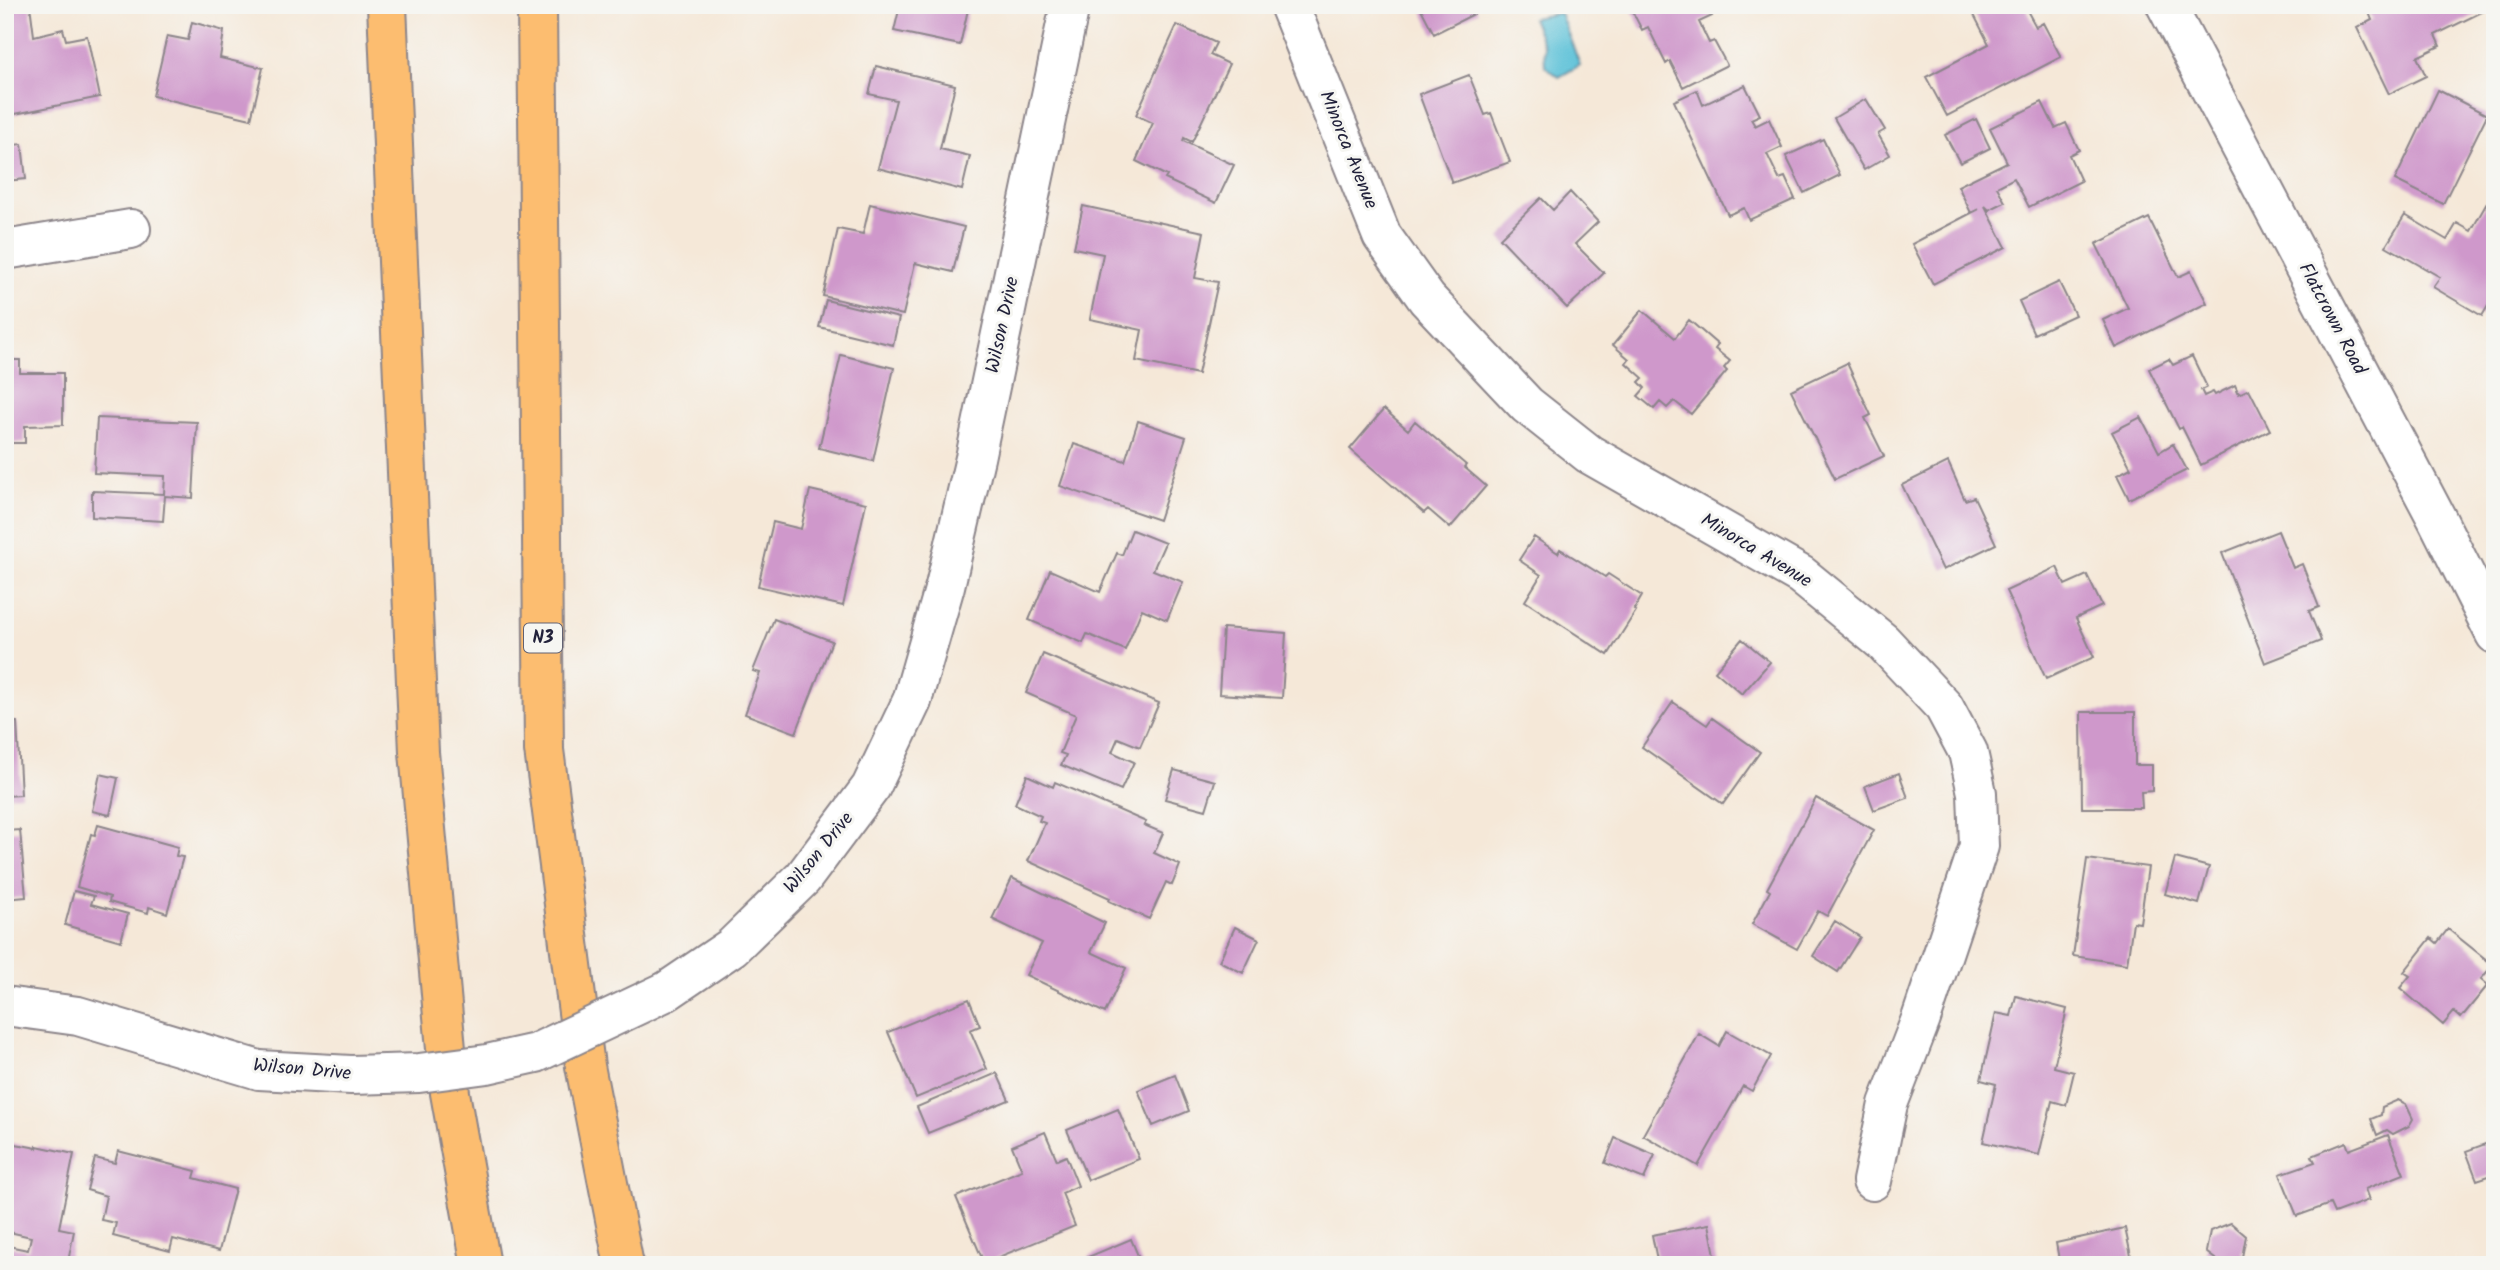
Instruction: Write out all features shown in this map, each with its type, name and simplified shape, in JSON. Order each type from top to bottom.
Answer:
[{"type":"highway","points":[[387,5],[419,752],[450,1093],[481,1265]]},
{"type":"highway","name":"N3","points":[[537,5],[544,750],[585,1066],[624,1265]]},
{"type":"street","name":"Wilson Drive","points":[[5,1006],[78,1017],[259,1070],[351,1074],[419,1073],[487,1064],[536,1053],[667,990],[732,947],[803,878],[871,787],[912,701],[946,586],[1070,5]]},
{"type":"street","name":"Minorca Avenue","points":[[1289,5],[1382,236],[1427,299],[1527,405],[1589,454],[1801,575],[1883,642],[1944,707],[1968,752],[1977,793],[1979,846],[1921,1019],[1888,1104],[1872,1181]]},
{"type":"street","name":"Flatcrown Road","points":[[2169,6],[2495,634]]},
{"type":"street","points":[[5,250],[131,229]]},
{"type":"water","points":[[1560,13],[1580,65],[1559,77],[1545,66],[1544,46],[1532,18]]},
{"type":"building","points":[[5,5],[30,5],[34,36],[63,29],[66,40],[87,36],[100,97],[5,116]]},
{"type":"building","points":[[883,5],[969,5],[960,45],[894,31],[899,10]]},
{"type":"building","points":[[1419,5],[1475,5],[1478,12],[1434,34]]},
{"type":"building","points":[[1629,5],[1706,5],[1712,16],[1699,22],[1709,43],[1714,41],[1727,65],[1683,87],[1670,61],[1666,64],[1648,27],[1642,30]]},
{"type":"building","points":[[1982,5],[2024,5],[2036,27],[2043,23],[2061,57],[1947,116],[1926,77],[1989,44],[1972,11]]},
{"type":"building","points":[[2379,5],[2492,7],[2435,35],[2440,46],[2417,57],[2426,76],[2389,94],[2357,28],[2372,20],[2368,10]]},
{"type":"building","points":[[192,22],[224,31],[220,58],[263,68],[251,119],[153,96],[167,36],[188,40]]},
{"type":"building","points":[[1177,25],[1216,43],[1210,55],[1229,64],[1192,142],[1184,138],[1183,141],[1234,165],[1216,203],[1165,179],[1167,176],[1136,161],[1153,123],[1136,115]]},
{"type":"building","points":[[876,66],[955,85],[940,149],[970,156],[962,190],[878,168],[896,100],[869,94]]},
{"type":"building","points":[[1469,75],[1485,115],[1491,113],[1510,162],[1452,183],[1419,94]]},
{"type":"building","points":[[1745,85],[1760,115],[1751,119],[1755,126],[1769,119],[1782,147],[1767,154],[1779,179],[1785,177],[1795,199],[1749,220],[1744,208],[1728,215],[1674,101],[1697,90],[1703,105]]},
{"type":"building","points":[[2438,90],[2487,115],[2443,204],[2395,180]]},
{"type":"building","points":[[1866,99],[1885,130],[1878,134],[1890,155],[1864,170],[1834,118]]},
{"type":"building","points":[[2042,102],[2055,128],[2066,123],[2079,150],[2069,155],[2081,181],[2029,207],[2014,178],[1997,187],[2005,202],[1989,210],[1985,206],[2006,247],[1933,284],[1912,244],[1979,209],[1971,213],[1958,186],[2007,162],[1990,128]]},
{"type":"building","points":[[1976,119],[1990,148],[1960,163],[1945,135]]},
{"type":"building","points":[[1823,139],[1840,175],[1804,193],[1786,156]]},
{"type":"building","points":[[22,144],[26,179],[5,181],[5,146]]},
{"type":"building","points":[[1570,192],[1598,222],[1575,244],[1604,273],[1567,308],[1500,238],[1541,198],[1553,210]]},
{"type":"building","points":[[2488,201],[2495,205],[2495,294],[2482,316],[2433,287],[2440,277],[2386,246],[2405,215],[2447,240],[2457,223],[2471,231]]},
{"type":"building","points":[[870,204],[964,227],[953,272],[915,263],[903,315],[823,296],[838,229],[863,234]]},
{"type":"building","points":[[1083,206],[1204,232],[1195,278],[1218,282],[1198,374],[1136,361],[1142,330],[1090,319],[1103,254],[1074,248]]},
{"type":"building","points":[[2149,218],[2178,277],[2191,271],[2207,303],[2116,348],[2103,320],[2128,308],[2096,244]]},
{"type":"building","points":[[2059,282],[2075,315],[2034,334],[2019,301]]},
{"type":"building","points":[[826,300],[899,318],[893,345],[819,327]]},
{"type":"building","points":[[1642,310],[1675,338],[1689,320],[1718,345],[1715,349],[1730,361],[1724,368],[1727,371],[1691,414],[1674,401],[1667,408],[1660,402],[1654,409],[1638,396],[1645,388],[1639,382],[1643,378],[1626,363],[1629,359],[1613,345]]},
{"type":"building","points":[[841,355],[894,368],[873,461],[819,448]]},
{"type":"building","points":[[2192,356],[2207,387],[2201,390],[2204,396],[2213,392],[2215,395],[2235,385],[2239,394],[2249,389],[2270,430],[2201,465],[2182,427],[2179,429],[2149,369],[2169,359],[2173,365]]},
{"type":"building","points":[[5,360],[20,360],[20,373],[63,373],[63,425],[25,426],[25,443],[5,443]]},
{"type":"building","points":[[1847,363],[1871,415],[1865,418],[1884,456],[1835,479],[1791,390]]},
{"type":"building","points":[[1384,409],[1408,430],[1415,421],[1486,486],[1450,528],[1428,509],[1424,513],[1350,449]]},
{"type":"building","points":[[2141,417],[2159,452],[2173,444],[2187,470],[2129,499],[2117,475],[2131,468],[2112,432]]},
{"type":"building","points":[[97,418],[197,422],[193,498],[165,496],[163,521],[92,517],[92,491],[164,494],[165,476],[94,473]]},
{"type":"building","points":[[1138,421],[1186,437],[1159,520],[1060,486],[1074,444],[1125,461]]},
{"type":"building","points":[[1948,462],[1965,500],[1974,497],[1996,544],[1943,570],[1902,485]]},
{"type":"building","points":[[7,484],[9,528],[5,528]]},
{"type":"building","points":[[810,490],[866,503],[843,606],[758,586],[773,522],[801,529]]},
{"type":"building","points":[[1132,530],[1165,543],[1153,570],[1183,582],[1167,620],[1142,609],[1125,650],[1087,634],[1083,643],[1029,620],[1050,570],[1100,592],[1117,553],[1122,555]]},
{"type":"building","points":[[2278,531],[2293,568],[2302,564],[2319,607],[2309,611],[2321,641],[2265,663],[2222,553]]},
{"type":"building","points":[[1534,537],[1558,553],[1560,549],[1605,577],[1608,574],[1642,596],[1634,610],[1636,611],[1608,655],[1525,601],[1541,575],[1519,560]]},
{"type":"building","points":[[2057,567],[2065,585],[2087,575],[2102,606],[2076,618],[2094,657],[2046,679],[2006,591]]},
{"type":"building","points":[[5,584],[10,584],[10,644],[5,644]]},
{"type":"building","points":[[774,619],[832,641],[796,733],[745,714],[760,673],[753,671]]},
{"type":"building","points":[[1223,628],[1286,633],[1282,698],[1219,694]]},
{"type":"building","points":[[1742,639],[1770,662],[1742,694],[1715,671]]},
{"type":"building","points":[[1043,654],[1159,703],[1140,747],[1118,738],[1112,752],[1134,762],[1121,790],[1061,765],[1066,755],[1060,753],[1076,715],[1026,693]]},
{"type":"building","points":[[1673,702],[1707,725],[1712,718],[1760,752],[1723,804],[1642,747]]},
{"type":"building","points":[[2081,712],[2135,712],[2135,765],[2152,765],[2152,791],[2141,792],[2142,808],[2082,808]]},
{"type":"building","points":[[5,722],[17,722],[21,795],[5,796]]},
{"type":"building","points":[[1174,770],[1215,781],[1206,810],[1165,799]]},
{"type":"building","points":[[1899,773],[1908,798],[1874,810],[1865,786]]},
{"type":"building","points":[[100,774],[118,778],[110,815],[92,811]]},
{"type":"building","points":[[1027,775],[1053,787],[1055,782],[1146,822],[1144,825],[1163,833],[1154,853],[1180,865],[1172,885],[1166,882],[1149,919],[1028,861],[1045,823],[1039,821],[1041,816],[1015,804]]},
{"type":"building","points":[[1816,798],[1874,830],[1827,916],[1818,911],[1797,949],[1752,924],[1770,891],[1767,889]]},
{"type":"building","points":[[98,825],[178,847],[176,856],[183,857],[167,913],[149,907],[148,913],[109,902],[110,897],[77,887],[91,834],[95,835]]},
{"type":"building","points":[[20,830],[26,897],[5,899],[5,831]]},
{"type":"building","points":[[2175,858],[2209,867],[2199,904],[2165,894]]},
{"type":"building","points":[[2087,859],[2148,867],[2140,923],[2133,922],[2127,964],[2073,956]]},
{"type":"building","points":[[1012,878],[1105,923],[1091,952],[1126,968],[1105,1013],[1026,975],[1042,943],[992,919]]},
{"type":"building","points":[[74,891],[94,896],[91,904],[128,914],[121,941],[65,925]]},
{"type":"building","points":[[1835,921],[1860,937],[1838,972],[1813,956]]},
{"type":"building","points":[[1235,927],[1259,939],[1243,973],[1219,961]]},
{"type":"building","points":[[2448,929],[2493,965],[2481,979],[2488,985],[2461,1018],[2454,1012],[2443,1025],[2400,988],[2410,976],[2404,972],[2431,938],[2437,943]]},
{"type":"building","points":[[2016,996],[2067,1009],[2054,1067],[2074,1072],[2066,1105],[2052,1101],[2039,1155],[1983,1142],[1996,1084],[1981,1080],[1996,1013],[2011,1016]]},
{"type":"building","points":[[969,999],[980,1026],[970,1030],[987,1069],[916,1098],[888,1032]]},
{"type":"building","points":[[1727,1031],[1771,1056],[1752,1091],[1743,1086],[1698,1166],[1643,1135],[1699,1034],[1719,1046]]},
{"type":"building","points":[[997,1073],[1009,1100],[928,1133],[917,1107]]},
{"type":"building","points":[[1175,1075],[1189,1111],[1153,1126],[1138,1090]]},
{"type":"building","points":[[2398,1100],[2406,1104],[2413,1119],[2409,1126],[2393,1134],[2387,1130],[2377,1135],[2371,1119],[2381,1115],[2382,1107]]},
{"type":"building","points":[[1118,1109],[1139,1159],[1088,1180],[1067,1130]]},
{"type":"building","points":[[1045,1132],[1057,1160],[1066,1156],[1078,1186],[1062,1193],[1075,1226],[984,1263],[956,1197],[1022,1170],[1012,1146]]},
{"type":"building","points":[[2388,1135],[2404,1174],[2365,1189],[2369,1200],[2334,1213],[2330,1204],[2297,1216],[2280,1174],[2315,1162],[2312,1156],[2346,1142],[2349,1150]]},
{"type":"building","points":[[1615,1138],[1655,1155],[1644,1179],[1605,1163]]},
{"type":"building","points":[[5,1142],[74,1154],[59,1228],[74,1231],[68,1262],[61,1261],[61,1265],[5,1265],[8,1246],[28,1250],[31,1237],[5,1231]]},
{"type":"building","points":[[2488,1143],[2495,1161],[2495,1174],[2477,1180],[2466,1151]]},
{"type":"building","points":[[118,1151],[196,1171],[194,1178],[235,1189],[219,1251],[173,1239],[170,1251],[113,1236],[116,1223],[101,1220],[106,1196],[87,1190],[95,1158],[115,1163]]},
{"type":"building","points":[[2231,1223],[2246,1236],[2242,1257],[2223,1265],[2206,1252],[2210,1231]]},
{"type":"building","points":[[1709,1224],[1717,1265],[1658,1265],[1652,1235]]},
{"type":"building","points":[[2125,1228],[2133,1265],[2060,1265],[2056,1243]]},
{"type":"building","points":[[1131,1239],[1142,1265],[1091,1265],[1088,1257]]}]
